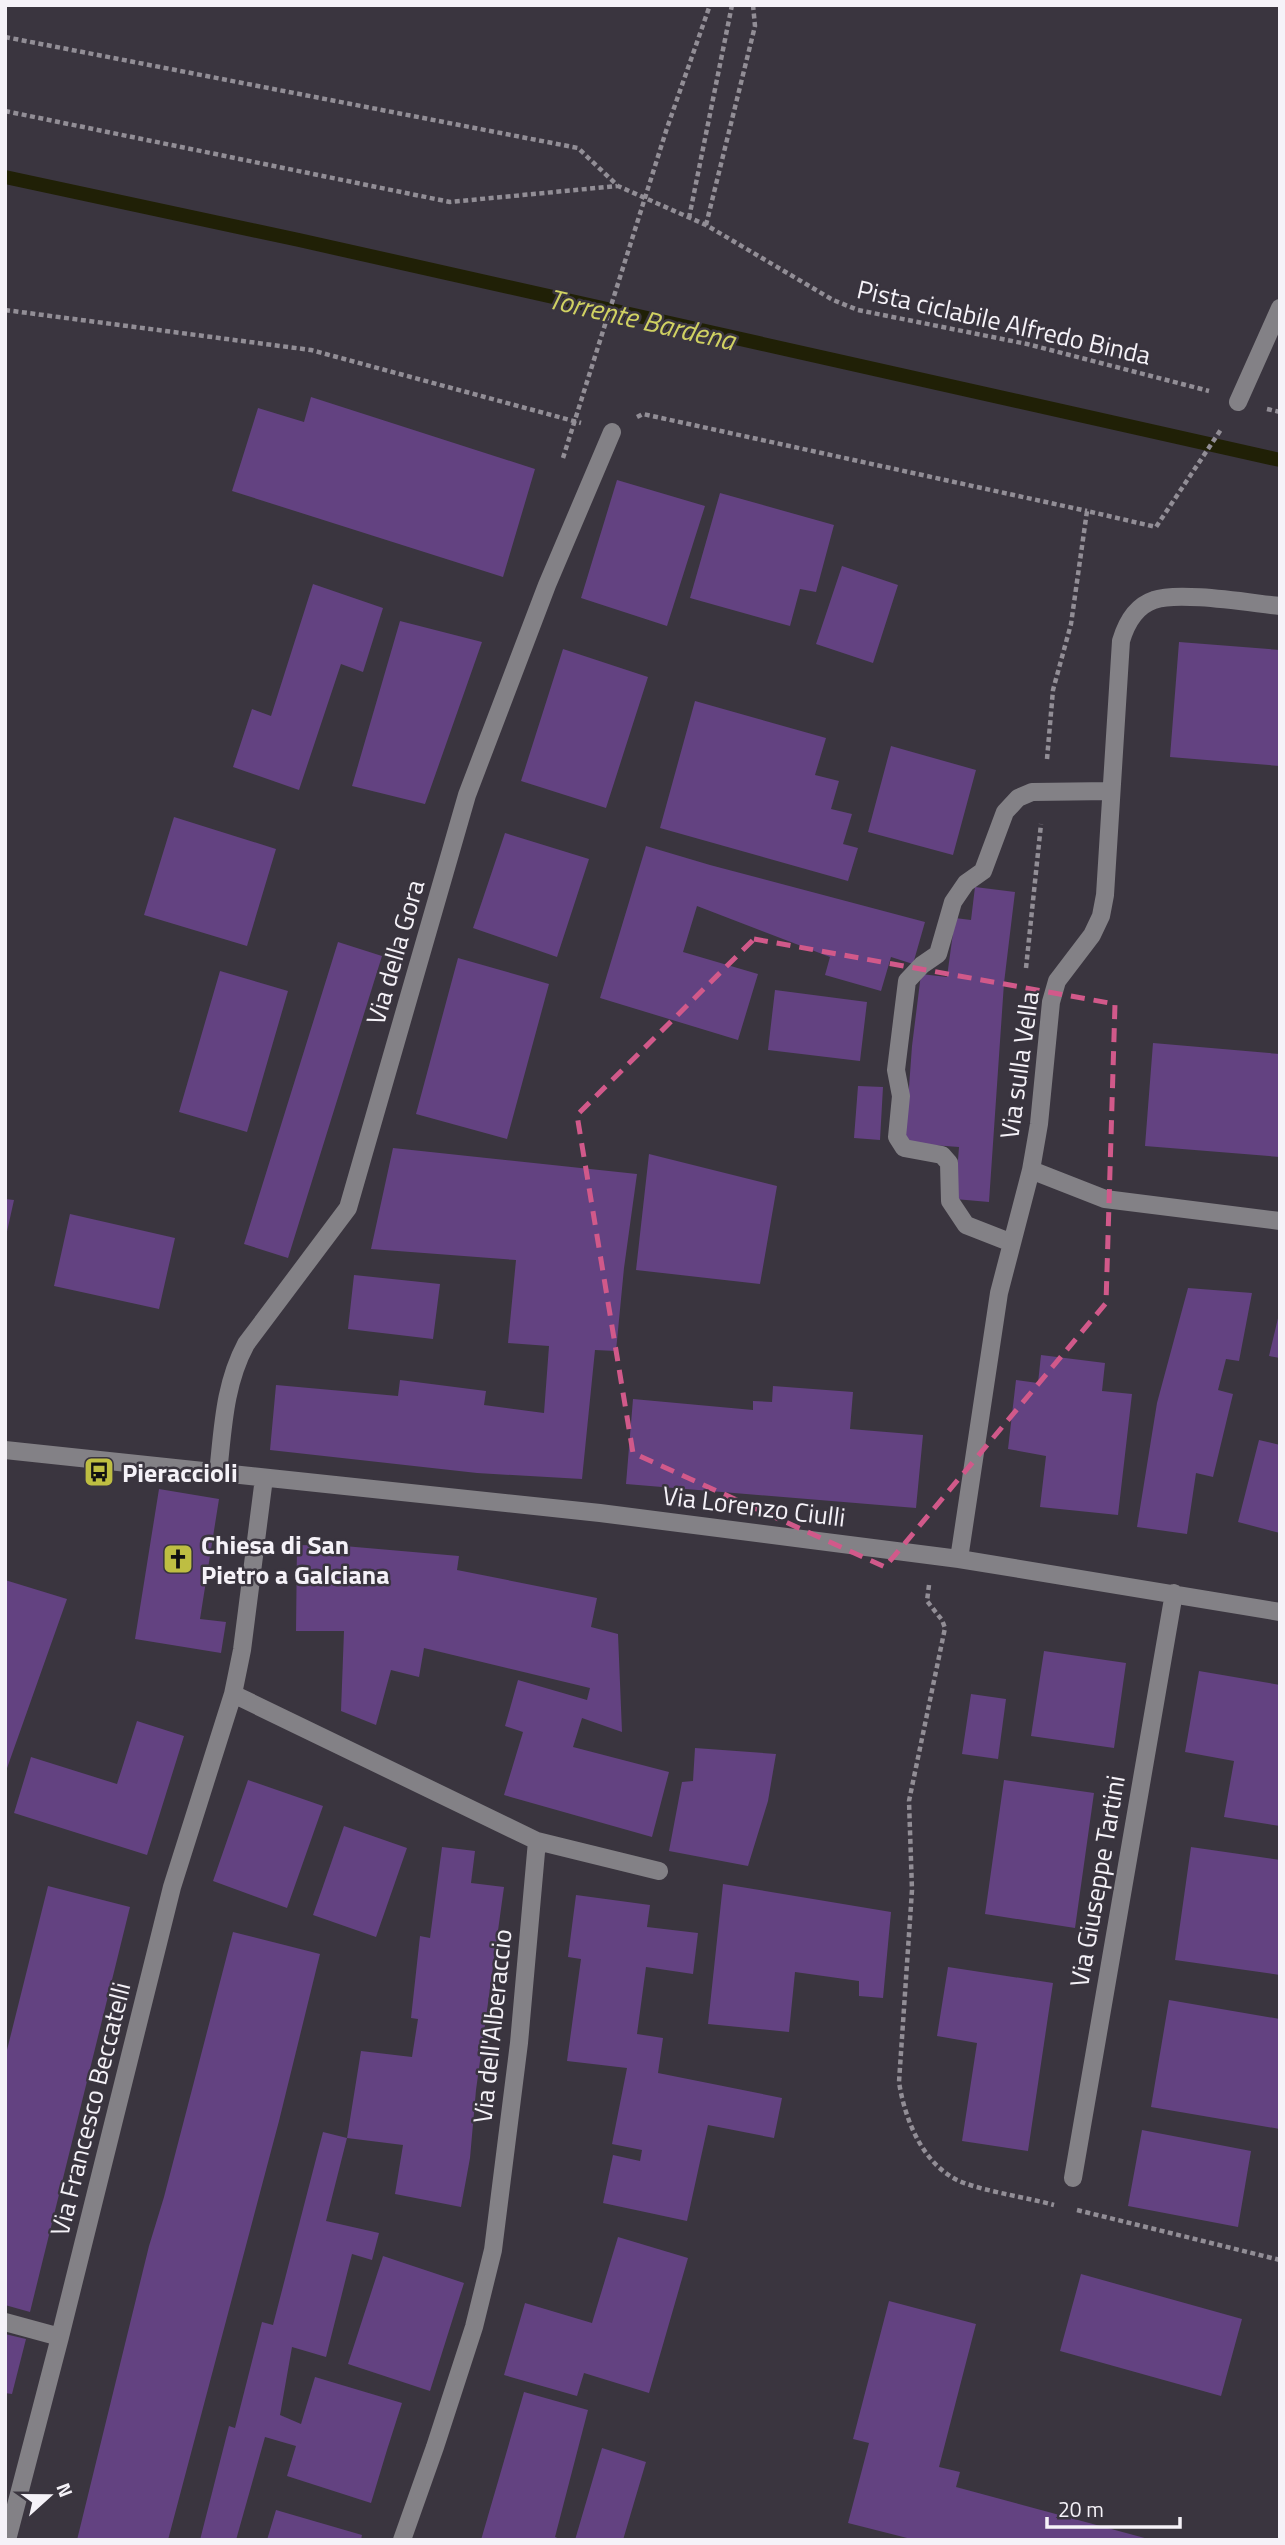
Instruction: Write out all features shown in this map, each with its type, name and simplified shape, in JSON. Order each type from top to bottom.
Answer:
[{"type":"street","points":[[1234,410],[1280,308]]},
{"type":"street","name":"Via della Gora","points":[[218,1473],[226,1398],[236,1362],[246,1344],[348,1208],[467,795],[547,585],[612,432]]},
{"type":"street","name":"Via sulla Vella","points":[[959,1559],[999,1293],[1031,1170],[1039,1124],[1054,992],[1063,973],[1092,935],[1101,916],[1105,895],[1121,641],[1126,624],[1153,600],[1174,597],[1280,606]]},
{"type":"street","points":[[1012,1243],[966,1225],[950,1200],[949,1163],[942,1155],[904,1148],[897,1138],[901,1096],[896,1070],[907,981],[922,965],[938,954],[953,902],[966,883],[983,871],[1005,812],[1018,798],[1032,792],[1111,792]]},
{"type":"street","points":[[1031,1170],[1105,1199],[1280,1221]]},
{"type":"street","name":"Via Lorenzo Ciulli","points":[[5,1450],[600,1513],[959,1559],[1280,1612]]},
{"type":"street","name":"Via Francesco Beccatelli","points":[[7,2540],[172,1888],[233,1694],[242,1650],[264,1478]]},
{"type":"street","name":"Via Giuseppe Tartini","points":[[1073,2178],[1174,1593]]},
{"type":"street","points":[[233,1694],[537,1841],[659,1871]]},
{"type":"street","name":"Via dell'Alberaccio","points":[[402,2540],[474,2327],[493,2250],[519,2043],[537,1841]]},
{"type":"street","points":[[5,2322],[60,2337]]},
{"type":"path","points":[[565,451],[667,128],[710,5]]},
{"type":"path","points":[[689,218],[732,5]]},
{"type":"path","points":[[706,225],[755,26],[753,5]]},
{"type":"path","points":[[5,37],[578,148],[618,186]]},
{"type":"path","points":[[5,111],[450,202],[618,186]]},
{"type":"path","name":"Pista ciclabile Alfredo Binda","points":[[618,186],[706,225],[833,300],[859,310],[1027,344],[1199,388],[1234,410],[1280,412]]},
{"type":"path","points":[[5,310],[311,350],[612,432],[643,414],[1156,527],[1234,410]]},
{"type":"path","points":[[1025,979],[1053,690],[1072,624],[1087,510]]},
{"type":"path","points":[[927,1601],[945,1628],[909,1801],[912,1890],[899,2082],[902,2101],[918,2141],[944,2172],[963,2182],[1056,2205]]},
{"type":"path","points":[[1069,2208],[1280,2259]]},
{"type":"highlighted area","points":[[754,939],[1115,1004],[1106,1303],[885,1567],[633,1453],[577,1115]]},
{"type":"building","points":[[311,397],[535,469],[503,577],[232,491],[258,408],[304,422]]},
{"type":"building","points":[[617,480],[705,506],[667,626],[581,598]]},
{"type":"building","points":[[720,493],[834,525],[816,592],[800,589],[790,626],[690,598]]},
{"type":"building","points":[[842,566],[898,585],[873,663],[816,644]]},
{"type":"building","points":[[313,584],[383,608],[363,672],[341,664],[299,790],[233,767],[252,709],[271,716]]},
{"type":"building","points":[[400,621],[482,642],[425,804],[352,786]]},
{"type":"building","points":[[1179,642],[1280,650],[1280,766],[1170,757]]},
{"type":"building","points":[[563,649],[648,677],[606,808],[521,781]]},
{"type":"building","points":[[695,701],[826,738],[815,775],[839,781],[831,809],[852,814],[843,844],[858,848],[848,881],[660,828]]},
{"type":"building","points":[[891,746],[976,770],[953,855],[868,832]]},
{"type":"building","points":[[174,817],[276,849],[247,946],[144,915]]},
{"type":"building","points":[[505,833],[589,859],[557,957],[473,928]]},
{"type":"building","points":[[646,846],[925,922],[913,964],[891,957],[881,991],[825,975],[830,957],[697,906],[683,952],[758,974],[738,1040],[600,998]]},
{"type":"building","points":[[975,887],[1015,892],[1004,983],[989,1202],[955,1199],[959,1147],[905,1143],[912,1046],[921,974],[947,977],[955,918],[971,920]]},
{"type":"building","points":[[338,942],[382,956],[288,1258],[244,1244]]},
{"type":"building","points":[[458,958],[549,984],[507,1139],[416,1114]]},
{"type":"building","points":[[220,971],[288,991],[247,1132],[179,1112]]},
{"type":"building","points":[[775,990],[867,1002],[860,1061],[768,1050]]},
{"type":"building","points":[[1153,1043],[1280,1054],[1280,1157],[1145,1146]]},
{"type":"building","points":[[858,1086],[883,1087],[880,1140],[854,1138]]},
{"type":"building","points":[[393,1148],[637,1174],[616,1351],[595,1350],[582,1479],[477,1473],[270,1450],[276,1385],[398,1396],[400,1380],[486,1391],[484,1405],[544,1413],[549,1346],[508,1343],[516,1260],[371,1249]]},
{"type":"building","points":[[649,1154],[777,1186],[760,1284],[636,1270]]},
{"type":"building","points":[[5,1199],[14,1200],[6,1236],[5,1236]]},
{"type":"building","points":[[70,1214],[175,1238],[159,1309],[54,1286]]},
{"type":"building","points":[[354,1275],[440,1284],[433,1339],[348,1329]]},
{"type":"building","points":[[1188,1288],[1252,1293],[1239,1361],[1226,1359],[1218,1390],[1233,1394],[1213,1477],[1196,1473],[1187,1534],[1137,1527],[1157,1403]]},
{"type":"building","points":[[1280,1314],[1280,1358],[1269,1356]]},
{"type":"building","points":[[1041,1355],[1105,1363],[1102,1391],[1132,1394],[1118,1515],[1040,1507],[1046,1456],[1008,1449],[1016,1380],[1038,1383]]},
{"type":"building","points":[[773,1386],[853,1392],[850,1429],[923,1435],[916,1508],[626,1484],[633,1399],[753,1410],[753,1401],[772,1402]]},
{"type":"building","points":[[1259,1440],[1280,1445],[1280,1533],[1238,1522]]},
{"type":"building","name":"Chiesa di San Pietro a Galciana","points":[[159,1489],[219,1499],[200,1619],[226,1622],[221,1653],[135,1639]]},
{"type":"building","points":[[297,1545],[344,1546],[459,1556],[457,1570],[597,1598],[591,1627],[618,1634],[622,1732],[582,1718],[573,1747],[669,1772],[652,1837],[504,1795],[523,1732],[505,1726],[518,1680],[587,1700],[590,1688],[424,1648],[419,1677],[391,1670],[376,1725],[341,1711],[344,1631],[296,1631]]},
{"type":"building","points":[[5,1580],[67,1599],[6,1771],[5,1771]]},
{"type":"building","points":[[1044,1651],[1126,1663],[1114,1748],[1031,1736]]},
{"type":"building","points":[[1199,1671],[1280,1685],[1280,1826],[1224,1817],[1234,1761],[1185,1752]]},
{"type":"building","points":[[971,1694],[1006,1699],[998,1759],[962,1754]]},
{"type":"building","points":[[137,1721],[184,1736],[147,1855],[14,1813],[31,1757],[117,1784]]},
{"type":"building","points":[[695,1748],[776,1754],[768,1801],[748,1866],[669,1851],[682,1782],[693,1781]]},
{"type":"building","points":[[248,1780],[323,1806],[287,1908],[213,1881]]},
{"type":"building","points":[[1004,1780],[1094,1793],[1075,1928],[985,1914]]},
{"type":"building","points":[[344,1826],[407,1848],[376,1937],[313,1915]]},
{"type":"building","points":[[442,1847],[475,1851],[471,1883],[504,1887],[476,2090],[470,2158],[461,2207],[395,2194],[403,2145],[347,2138],[361,2051],[412,2057],[418,2019],[411,2018],[420,1936],[430,1938]]},
{"type":"building","points":[[1191,1847],[1280,1860],[1280,1975],[1175,1960]]},
{"type":"building","points":[[723,1884],[891,1912],[883,1998],[859,1996],[859,1981],[795,1972],[789,2032],[708,2024]]},
{"type":"building","points":[[48,1886],[130,1907],[30,2312],[5,2305],[5,2058]]},
{"type":"building","points":[[576,1895],[650,1905],[647,1927],[698,1933],[693,1974],[646,1967],[637,2034],[663,2038],[658,2073],[782,2098],[774,2138],[708,2125],[687,2221],[603,2203],[613,2155],[640,2161],[642,2150],[612,2144],[627,2068],[567,2061],[581,1959],[568,1957]]},
{"type":"building","points":[[233,1932],[320,1954],[279,2121],[168,2540],[77,2540],[149,2246]]},
{"type":"building","points":[[948,1967],[1053,1983],[1028,2151],[962,2141],[977,2043],[937,2036]]},
{"type":"building","points":[[1169,2000],[1280,2019],[1280,2129],[1151,2107]]},
{"type":"building","points":[[1142,2130],[1251,2151],[1238,2227],[1128,2206]]},
{"type":"building","points":[[323,2132],[347,2138],[326,2221],[379,2233],[372,2260],[352,2254],[326,2357],[292,2347],[280,2415],[301,2424],[315,2377],[402,2403],[371,2503],[287,2476],[296,2446],[265,2437],[236,2540],[200,2540],[229,2426],[235,2428],[262,2322],[273,2325]]},
{"type":"building","points":[[618,2237],[688,2258],[649,2393],[584,2373],[577,2396],[504,2375],[525,2303],[592,2323]]},
{"type":"building","points":[[383,2256],[464,2283],[430,2391],[348,2364]]},
{"type":"building","points":[[1081,2274],[1242,2319],[1221,2396],[1060,2351]]},
{"type":"building","points":[[889,2301],[976,2324],[939,2467],[960,2472],[956,2487],[1152,2540],[915,2540],[848,2523],[869,2443],[853,2439]]},
{"type":"building","points":[[5,2334],[26,2339],[12,2394],[5,2393]]},
{"type":"building","points":[[524,2392],[588,2410],[555,2537],[562,2540],[481,2540]]},
{"type":"building","points":[[602,2448],[646,2462],[623,2540],[575,2540]]},
{"type":"building","points":[[276,2510],[362,2535],[361,2540],[267,2540]]},
{"type":"waterway","name":"Torrente Bardena","points":[[5,177],[299,240],[1280,460]]},
{"type":"place","name":"Pieraccioli","points":[[99,1472]]},
{"type":"place","name":"Chiesa di San Pietro a Galciana","points":[[178,1559]]}]
